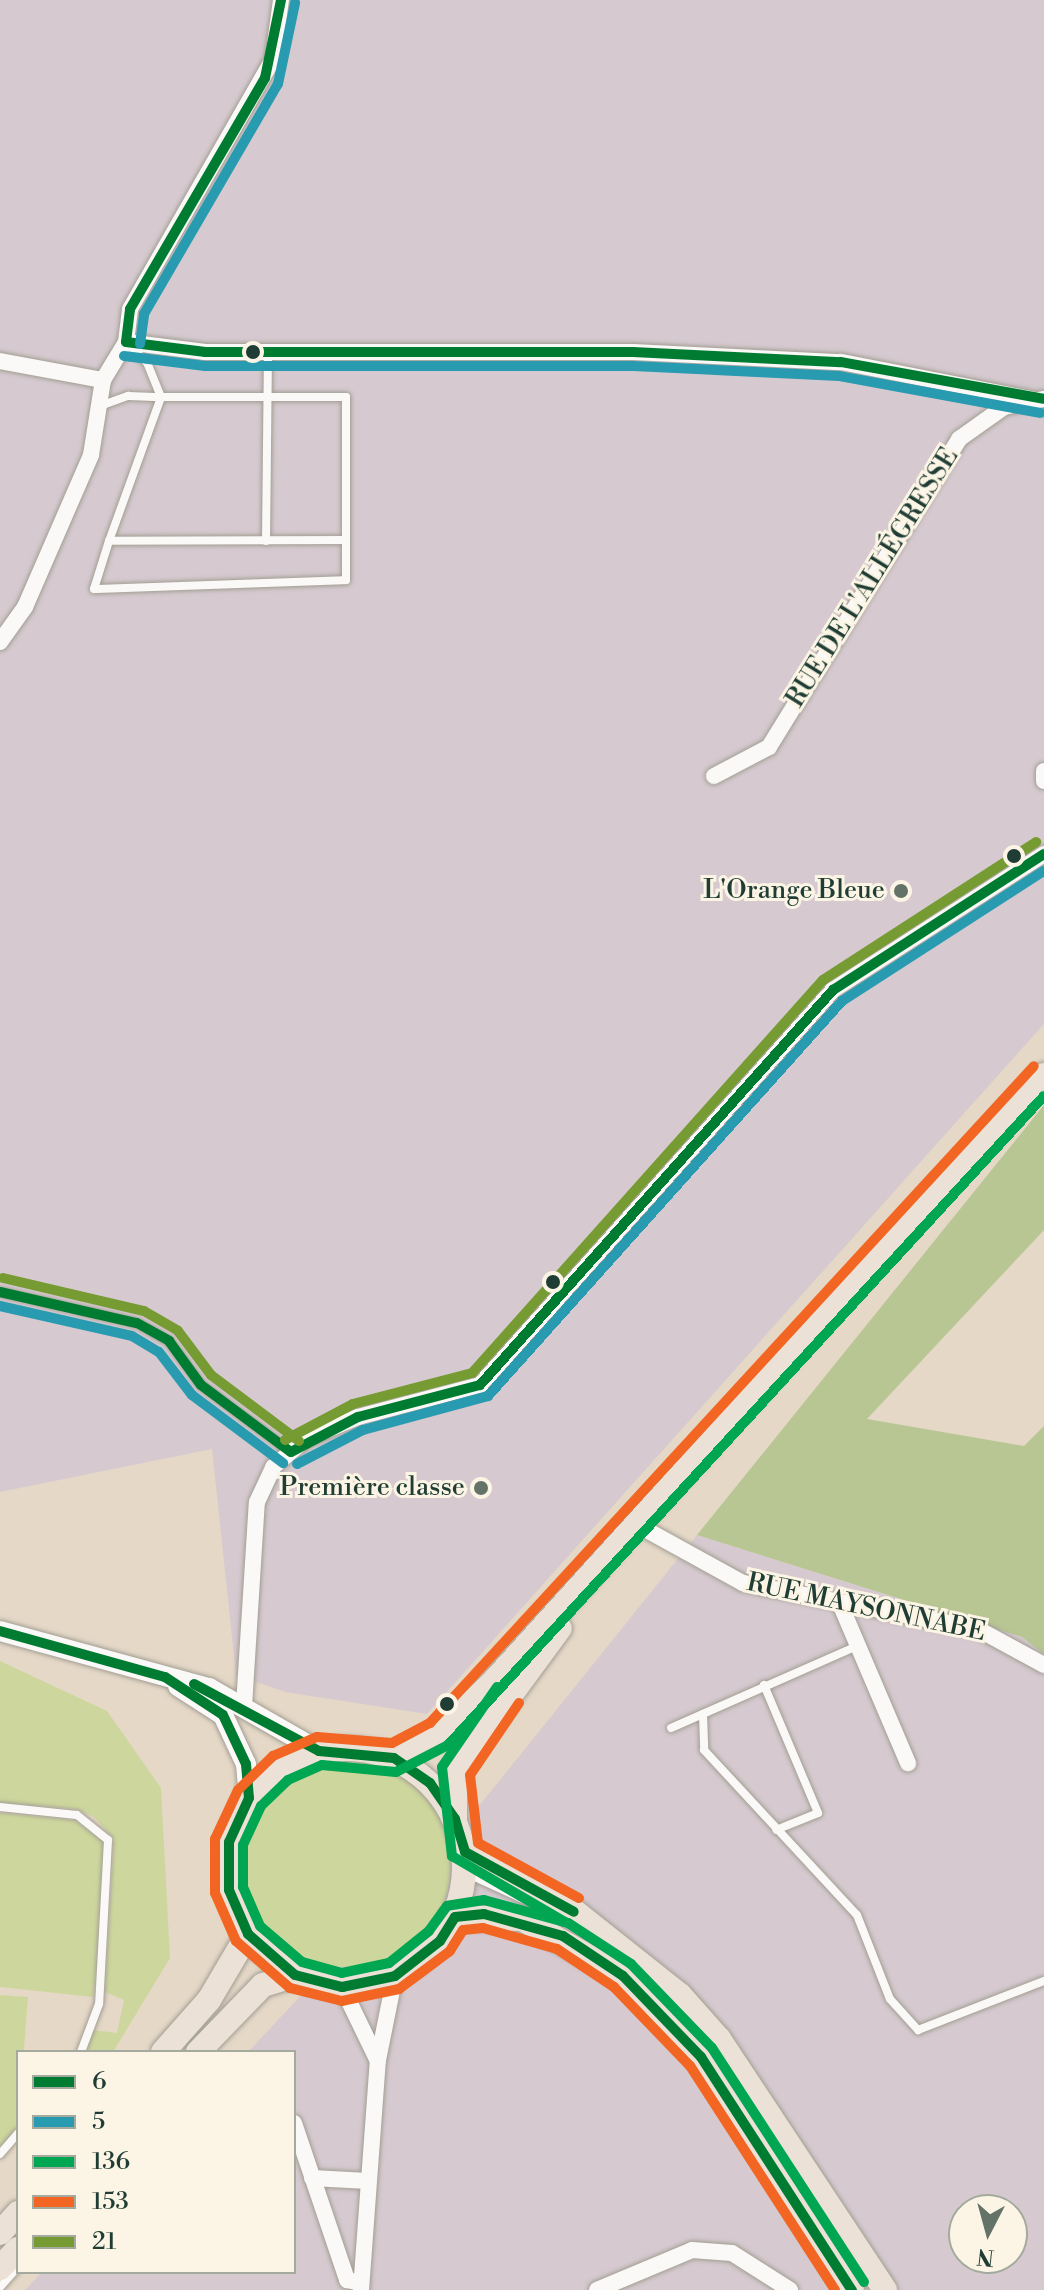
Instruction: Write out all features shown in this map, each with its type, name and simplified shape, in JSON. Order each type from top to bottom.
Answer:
[{"type":"main road","points":[[394,1758],[461,1713],[696,1462],[1044,1075]]},
{"type":"main road","points":[[455,1819],[430,1783],[394,1758],[357,1749],[319,1751],[280,1768],[249,1798],[229,1842],[229,1890],[248,1934],[295,1975],[342,1987],[395,1976],[440,1941],[455,1917],[464,1862],[455,1819],[455,1771],[478,1733],[696,1462]]},
{"type":"main road","points":[[464,1862],[623,1946],[719,2039],[885,2290]]},
{"type":"main road","points":[[455,1917],[522,1919],[623,1976],[701,2057],[852,2290]]},
{"type":"main road","points":[[165,2050],[209,2000],[248,1934]]},
{"type":"main road","points":[[200,2050],[263,1985],[295,1975]]},
{"type":"main road","points":[[0,2233],[16,2215]]},
{"type":"main road","points":[[0,2268],[16,2251]]},
{"type":"street","points":[[0,642],[25,607],[91,455],[103,380],[126,342],[135,300],[265,78],[281,0]]},
{"type":"street","points":[[126,342],[268,352],[633,352],[841,362],[1037,399]]},
{"type":"street","points":[[0,361],[103,380]]},
{"type":"street","name":"RUE DE L'ALLÉGRESSE","points":[[714,776],[769,747],[959,439],[1004,407],[1037,399]]},
{"type":"street","points":[[1044,771],[1044,781]]},
{"type":"street","points":[[244,1706],[257,1502],[273,1467],[291,1452],[358,1417],[480,1385],[833,990],[1044,854]]},
{"type":"street","name":"RUE MAYSONNABE","points":[[645,1529],[716,1573],[841,1606],[978,1629],[1044,1665]]},
{"type":"street","points":[[841,1606],[908,1763]]},
{"type":"street","points":[[0,1631],[165,1677],[244,1706],[319,1751]]},
{"type":"street","points":[[165,1677],[223,1715],[246,1764],[249,1798]]},
{"type":"street","points":[[296,2129],[347,2280],[361,2286],[378,2060],[395,1976]]},
{"type":"street","points":[[342,1987],[378,2060]]},
{"type":"street","points":[[312,2178],[368,2181]]},
{"type":"street","points":[[597,2290],[692,2250],[732,2253],[790,2290]]},
{"type":"lane","points":[[99,407],[128,396],[161,397],[265,395],[346,397],[346,580],[94,589],[161,397],[148,364],[126,342]]},
{"type":"lane","points":[[266,541],[265,395],[268,352]]},
{"type":"lane","points":[[109,541],[346,540]]},
{"type":"lane","points":[[0,1292],[137,1323],[169,1341],[201,1385],[291,1452]]},
{"type":"lane","points":[[671,1728],[858,1645]]},
{"type":"lane","points":[[764,1685],[818,1813],[776,1830]]},
{"type":"lane","points":[[703,1714],[704,1750],[857,1915],[890,1999],[918,2030],[1044,1981]]},
{"type":"lane","points":[[0,1807],[77,1815],[108,1840],[99,2004],[82,2050]]},
{"type":"lane","points":[[215,2050],[295,1975]]},
{"type":"lane","points":[[0,2154],[16,2135]]},
{"type":"lane","points":[[0,2287],[16,2269]]},
{"type":"shaded area","points":[[0,0],[1044,0],[1044,1024],[427,1714],[285,1692],[236,1675],[212,1449],[0,1492]]},
{"type":"shaded area","points":[[697,1535],[1022,1637],[1044,1654],[1044,2290],[25,2290],[40,2274],[296,2274],[296,2050],[250,2050],[483,1801]]},
{"type":"green space","points":[[1044,1105],[1044,1230],[867,1419],[1024,1446],[1044,1426],[1044,1654],[1022,1637],[697,1535]]},
{"type":"green space","points":[[0,1661],[107,1711],[161,1788],[170,1958],[114,2050],[88,2050],[93,2030],[117,2033],[124,2000],[105,1992],[114,1839],[93,1816],[75,1809],[0,1803]]},
{"type":"green space","points":[[348,1761],[368,1762],[388,1768],[421,1791],[444,1824],[450,1844],[450,1884],[444,1904],[421,1937],[388,1960],[368,1966],[348,1967],[328,1966],[308,1960],[275,1937],[252,1904],[246,1884],[245,1864],[246,1844],[252,1824],[275,1791],[308,1768],[328,1762]]},
{"type":"green space","points":[[0,1813],[74,1820],[103,1841],[109,1858],[93,1997],[0,1987]]},
{"type":"green space","points":[[0,1995],[28,1997],[24,2050],[16,2050],[16,2128],[0,2151]]},
{"type":"transit line","name":"6","points":[[126,342],[130,309],[265,78],[281,0]]},
{"type":"transit line","name":"5","points":[[140,344],[144,314],[278,84],[295,3]]},
{"type":"transit line","name":"6","points":[[126,342],[205,352],[633,352],[841,362],[1044,399]]},
{"type":"transit line","name":"5","points":[[124,356],[205,366],[633,366],[839,376],[1041,413]]},
{"type":"transit line","name":"21","points":[[285,1440],[353,1404],[472,1373],[823,980],[1036,842]]},
{"type":"transit line","name":"6","points":[[291,1452],[358,1417],[480,1385],[833,990],[1044,854]]},
{"type":"transit line","name":"5","points":[[297,1464],[363,1430],[488,1396],[842,1001],[1044,871]]},
{"type":"transit line","name":"153","points":[[835,2290],[690,2066],[614,1987],[557,1949],[483,1928],[463,1930],[450,1951],[399,1989],[342,2001],[290,1988],[236,1941],[215,1893],[215,1839],[238,1790],[273,1756],[317,1737],[392,1743],[430,1723],[1034,1066]]},
{"type":"transit line","name":"136","points":[[864,2282],[712,2048],[631,1964],[568,1923],[484,1900],[447,1906],[429,1931],[389,1963],[342,1973],[302,1962],[260,1926],[243,1887],[243,1845],[261,1806],[288,1780],[322,1765],[396,1772],[448,1745],[1044,1096]]},
{"type":"transit line","name":"21","points":[[3,1278],[144,1311],[178,1331],[211,1375],[299,1441]]},
{"type":"transit line","name":"6","points":[[0,1292],[137,1323],[169,1341],[201,1385],[291,1452]]},
{"type":"transit line","name":"5","points":[[0,1306],[132,1336],[159,1352],[192,1395],[283,1463]]},
{"type":"transit line","name":"6","points":[[0,1631],[165,1677],[223,1715],[246,1764],[249,1798],[229,1842],[229,1890],[248,1934],[295,1975],[342,1987],[395,1976],[440,1941],[455,1917],[484,1914],[563,1936],[623,1976],[701,2057],[852,2290]]},
{"type":"transit line","name":"6","points":[[194,1684],[319,1751],[394,1758],[430,1783],[455,1819],[465,1852],[574,1912]]},
{"type":"transit line","name":"136","points":[[497,1687],[442,1767],[452,1856],[565,1922]]},
{"type":"transit line","name":"153","points":[[519,1703],[470,1775],[478,1843],[579,1898]]},
{"type":"place","name":"L'Orange Bleue","points":[[901,891]]},
{"type":"place","name":"Première classe","points":[[481,1488]]}]
